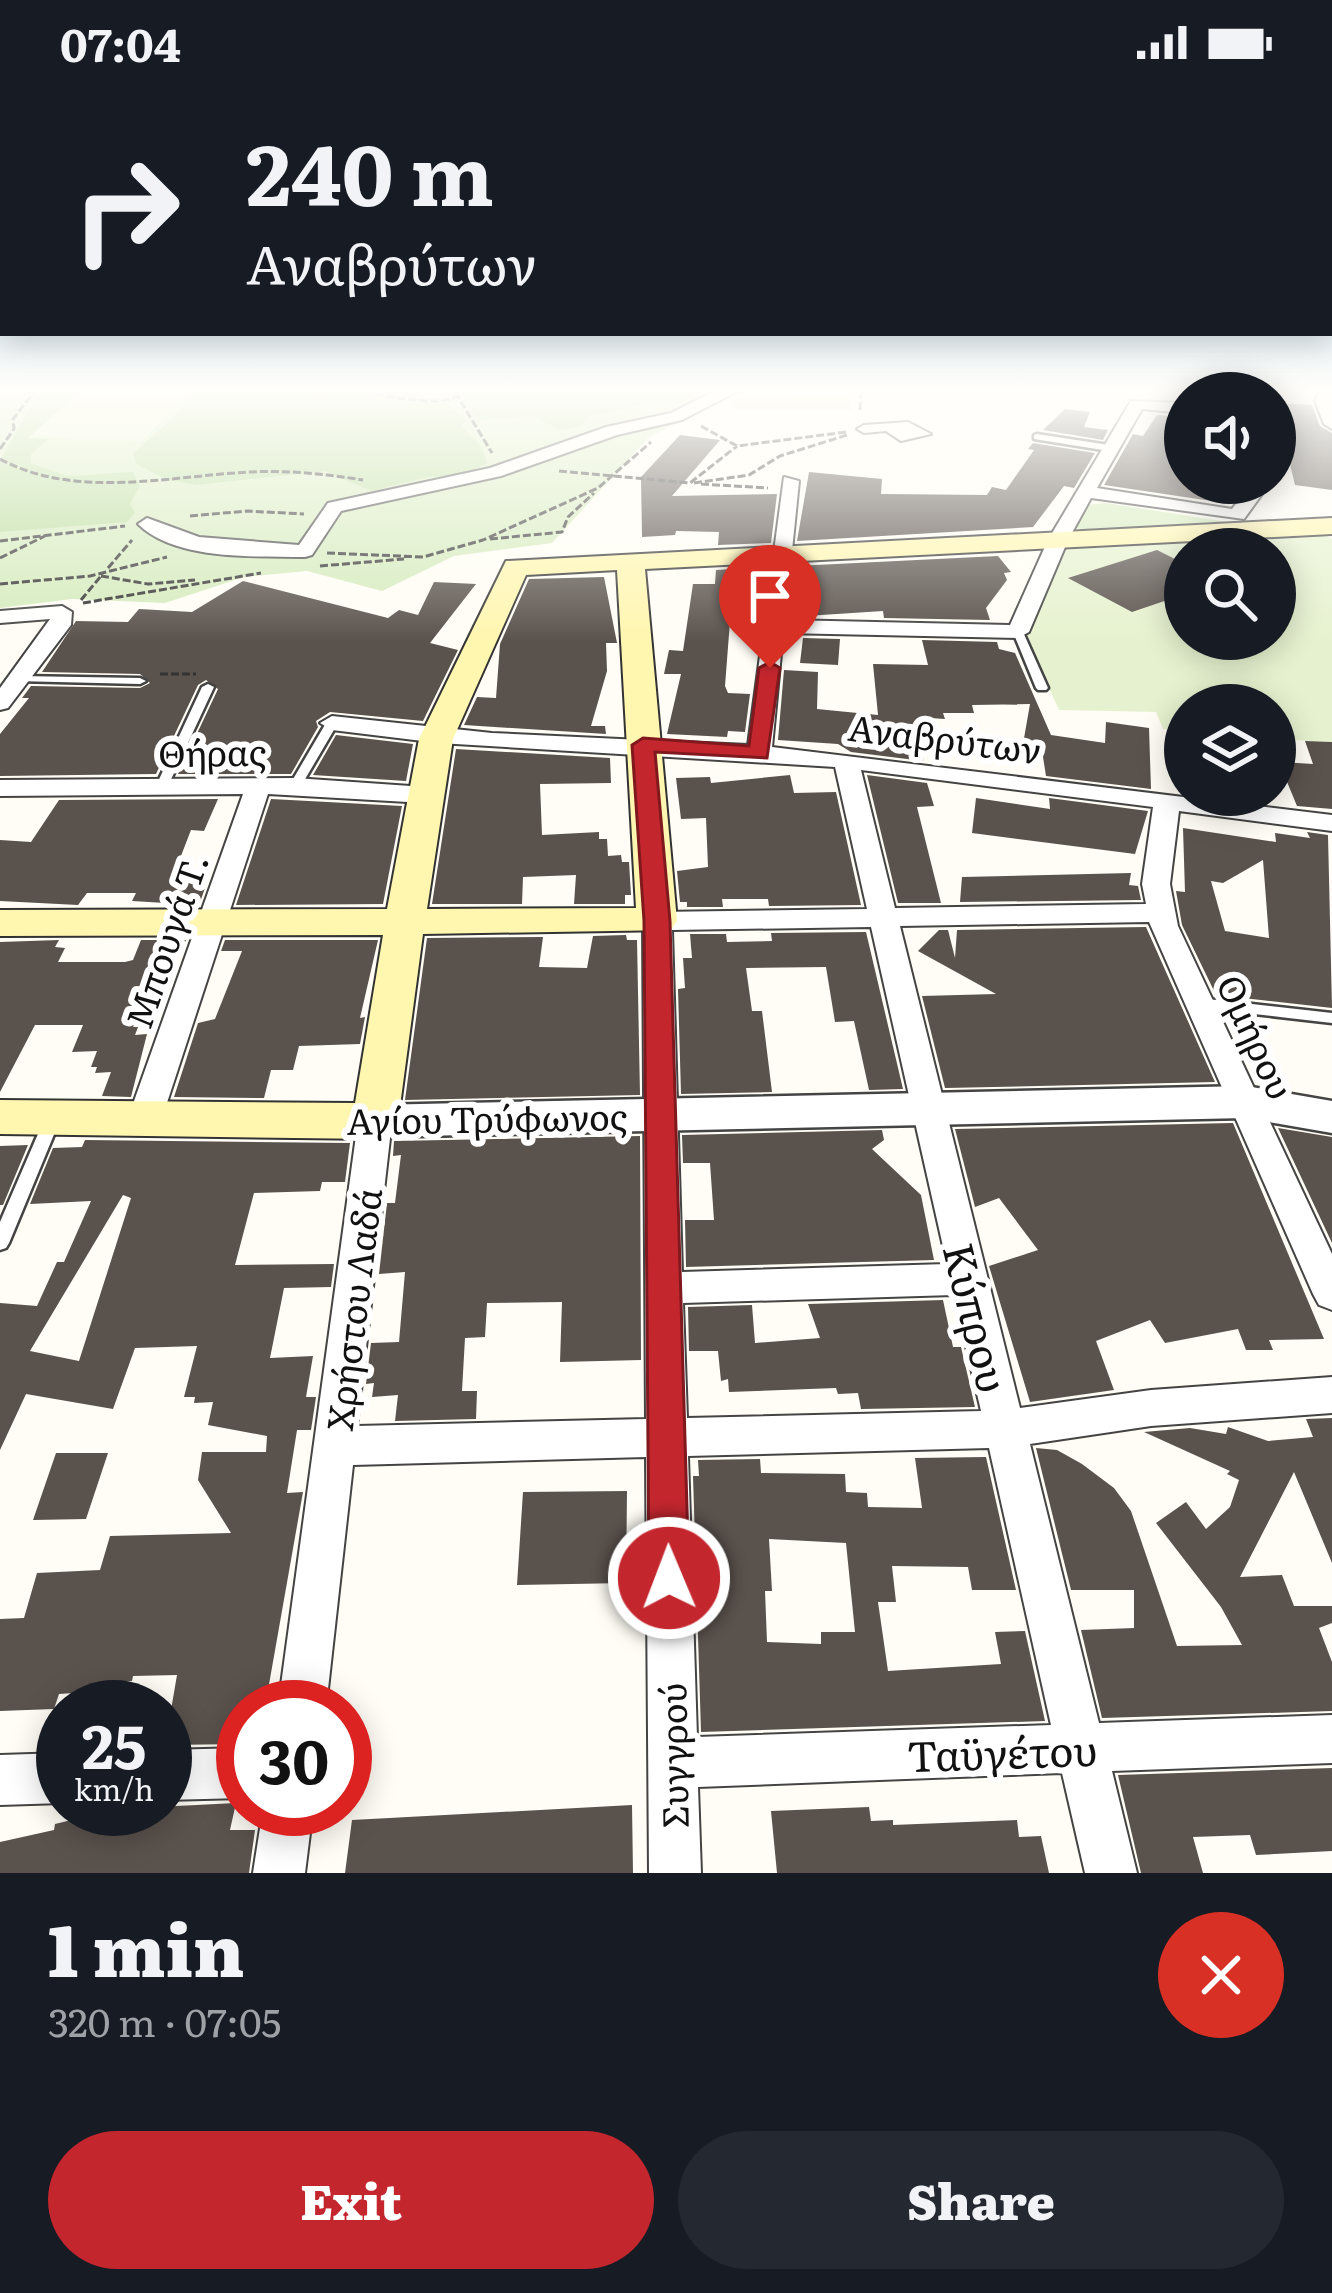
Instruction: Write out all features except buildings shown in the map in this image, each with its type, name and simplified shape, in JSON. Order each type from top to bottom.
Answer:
[{"type":"main road","points":[[630,561],[1332,526]]},
{"type":"main road","name":"Χρήστου Λαδά","points":[[375,1120],[436,739],[512,571],[527,565],[630,561]]},
{"type":"main road","name":"Συγγρού","points":[[630,561],[657,921]]},
{"type":"main road","points":[[0,923],[657,921]]},
{"type":"main road","name":"Αγίου Τρύφωνος","points":[[0,1117],[375,1120]]},
{"type":"street","points":[[147,524],[158,533],[305,560],[332,508],[480,475]]},
{"type":"street","points":[[775,626],[1018,632],[1058,540],[1094,475]]},
{"type":"street","points":[[759,753],[789,489]]},
{"type":"street","points":[[1085,492],[1164,504]]},
{"type":"street","points":[[1164,504],[1237,515],[1245,504]]},
{"type":"street","points":[[0,617],[70,608]]},
{"type":"street","points":[[0,703],[70,608]]},
{"type":"street","name":"Αναβρύτων","points":[[332,723],[436,739],[643,745],[846,761],[1164,802]]},
{"type":"street","name":"Κύπρου","points":[[846,761],[1111,1873]]},
{"type":"street","name":"Θήρας","points":[[0,788],[295,786],[424,795]]},
{"type":"street","name":"Μπουγά Τ.","points":[[146,1118],[258,787]]},
{"type":"street","name":"Ομήρου","points":[[1165,816],[1156,884],[1161,913],[1332,1294]]},
{"type":"street","name":"Αναβρύτων","points":[[1277,816],[1332,823]]},
{"type":"street","points":[[657,921],[1161,913]]},
{"type":"street","name":"Συγγρού","points":[[657,921],[674,1873]]},
{"type":"street","name":"Αγίου Τρύφωνος","points":[[375,1120],[1246,1102],[1332,1117]]},
{"type":"street","name":"Χρήστου Λαδά","points":[[305,1680],[375,1120]]},
{"type":"street","points":[[667,1288],[968,1279]]},
{"type":"street","points":[[334,1446],[1006,1429],[1151,1408],[1332,1395]]},
{"type":"street","name":"Ταϋγέτου","points":[[671,1763],[1332,1739]]},
{"type":"street","points":[[0,1780],[36,1779]]},
{"type":"street","points":[[279,1873],[284,1836]]},
{"type":"lane","points":[[1018,632],[1042,688]]},
{"type":"lane","points":[[19,679],[140,681]]},
{"type":"lane","points":[[161,788],[211,681]]},
{"type":"lane","points":[[295,786],[332,723]]},
{"type":"lane","points":[[1198,1003],[1332,1018]]},
{"type":"lane","points":[[0,1243],[53,1118]]},
{"type":"path","points":[[30,475],[80,482],[187,475]]},
{"type":"path","points":[[322,475],[422,489]]},
{"type":"path","points":[[305,560],[423,557],[483,540],[618,475]]},
{"type":"path","points":[[631,475],[789,489]]},
{"type":"path","points":[[689,483],[699,475]]},
{"type":"path","points":[[689,483],[745,475]]},
{"type":"path","points":[[483,540],[562,532],[568,517],[585,506],[598,488]]},
{"type":"path","points":[[70,608],[147,524]]},
{"type":"path","points":[[0,559],[56,532]]},
{"type":"path","points":[[0,584],[90,576],[176,556]]},
{"type":"path","points":[[305,560],[423,557]]},
{"type":"path","points":[[101,576],[167,584],[265,573]]},
{"type":"path","points":[[70,608],[224,578]]},
{"type":"path","points":[[140,681],[158,674],[211,681]]},
{"type":"green space","points":[[0,475],[614,475],[552,543],[454,556],[382,591],[307,571],[244,577],[165,603],[72,599],[0,608]]},
{"type":"green space","points":[[0,475],[135,475],[140,486],[130,504],[135,513],[127,522],[0,532]]},
{"type":"green space","points":[[159,475],[284,475],[196,485]]},
{"type":"green space","points":[[335,475],[454,475],[428,477],[371,491]]},
{"type":"green space","points":[[1106,503],[1248,525],[1084,532],[1076,527],[1085,505]]},
{"type":"green space","points":[[1324,535],[1332,539],[1332,742],[1296,740],[1296,684],[1164,684],[1164,729],[1156,712],[1059,710],[1024,633],[1066,549],[1164,544],[1164,660],[1296,660],[1296,537]]},
{"type":"route","points":[[669,1578],[657,921],[643,745],[759,753],[770,668]]}]
